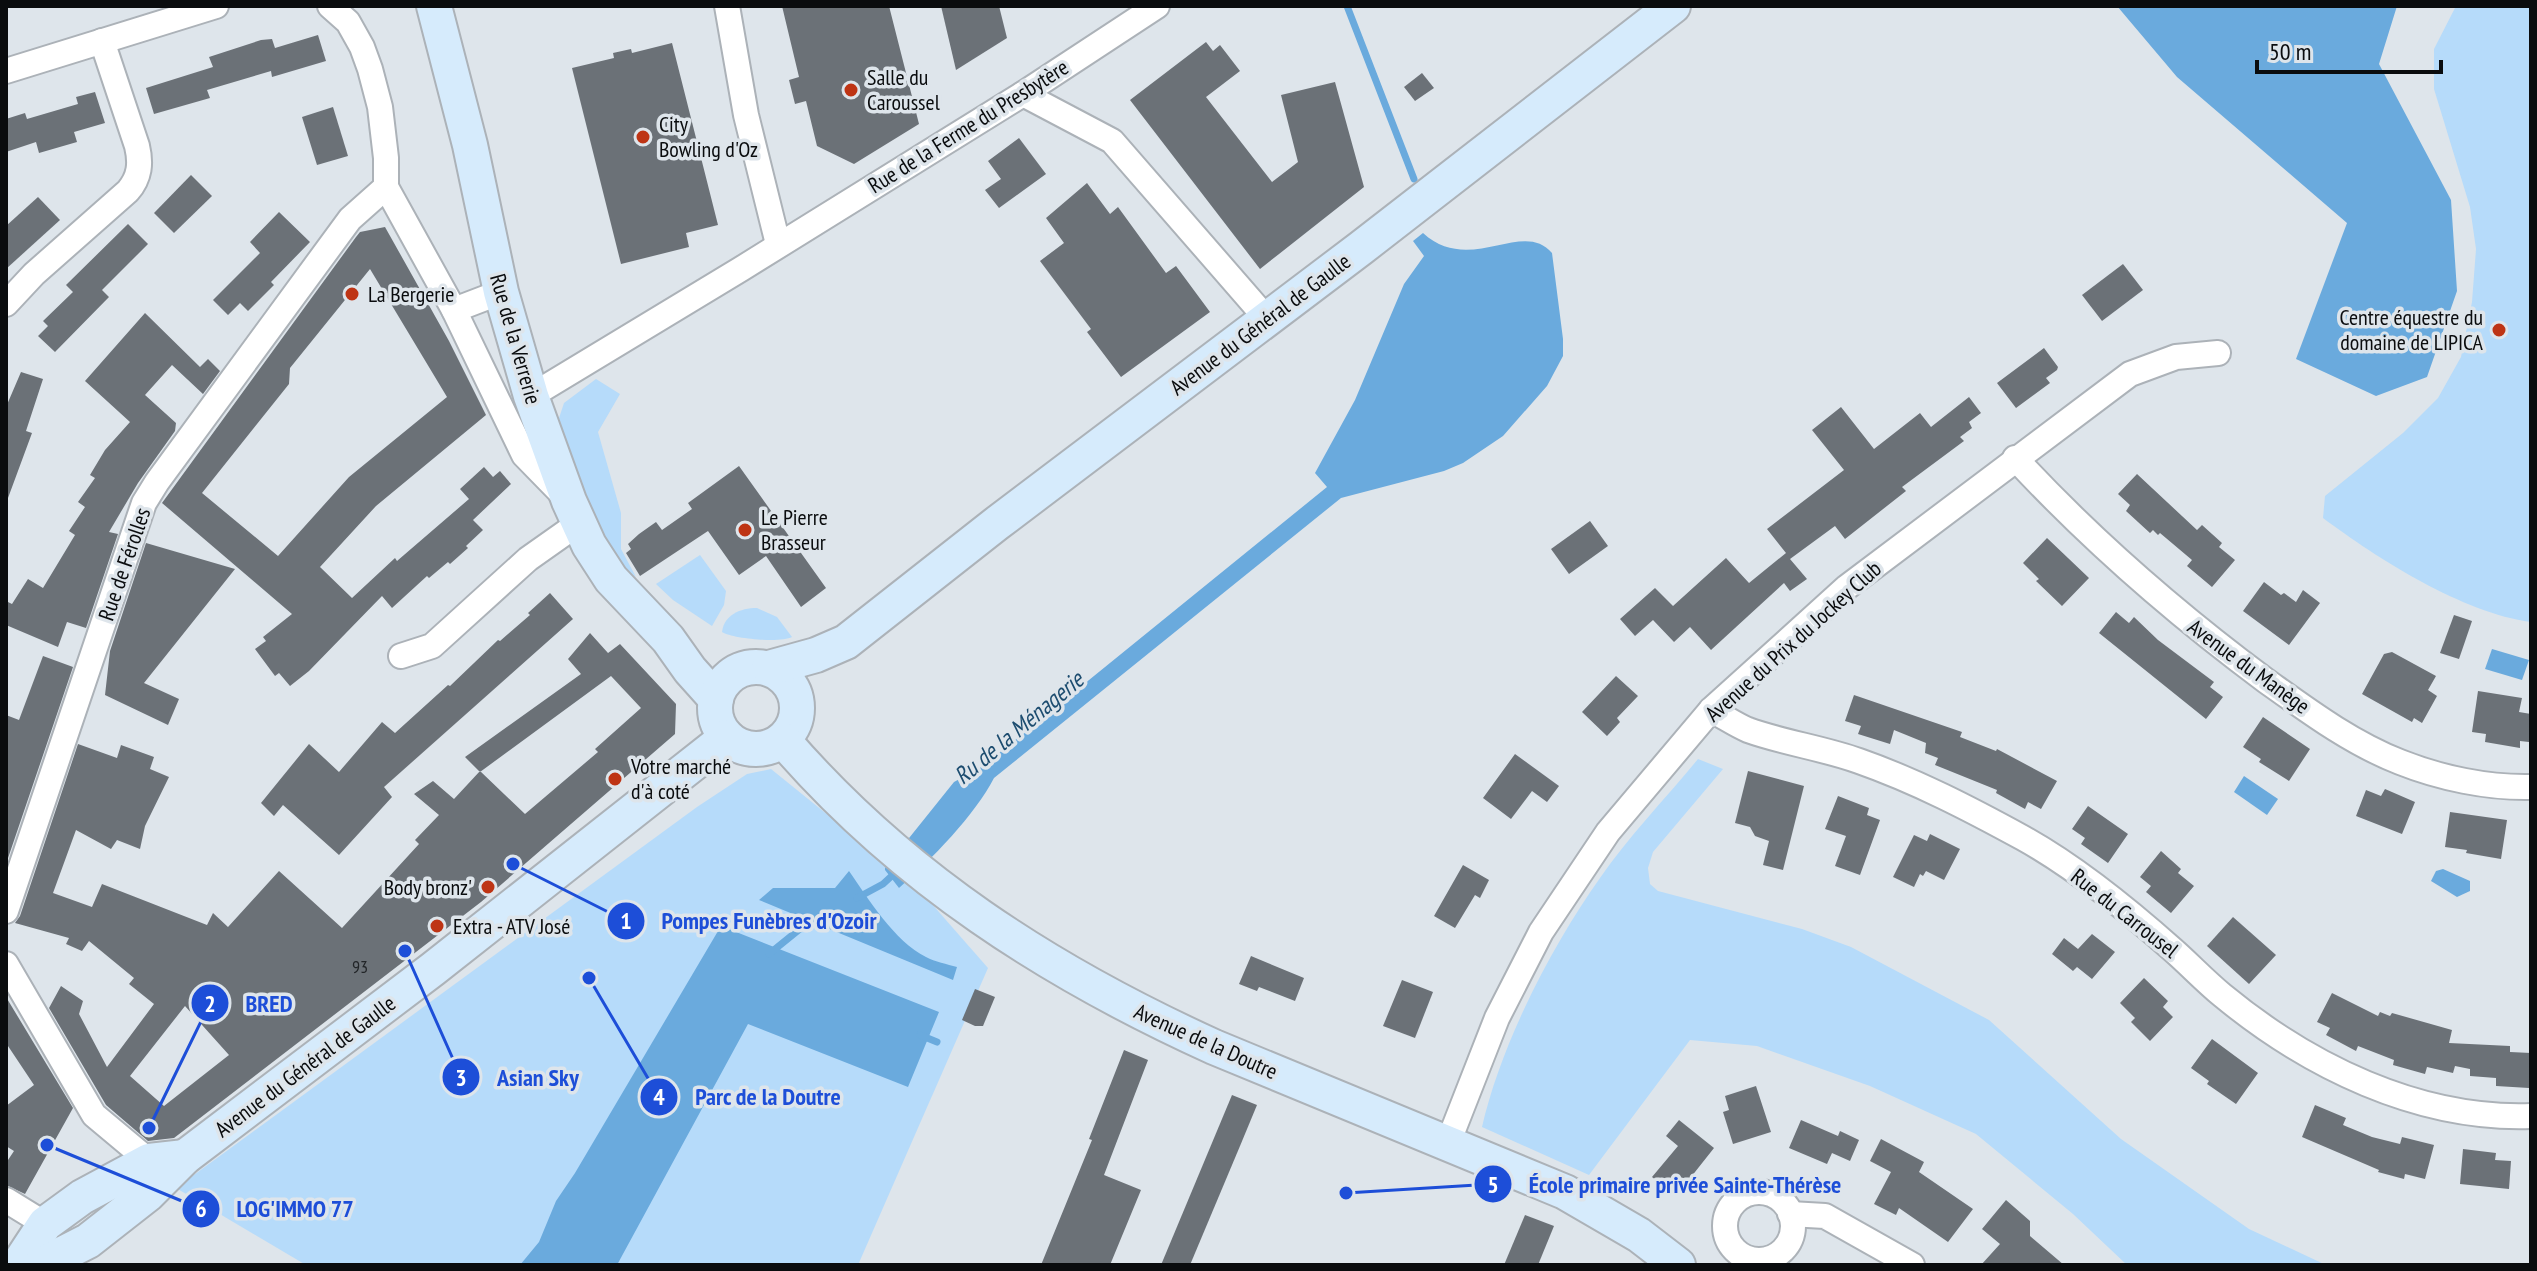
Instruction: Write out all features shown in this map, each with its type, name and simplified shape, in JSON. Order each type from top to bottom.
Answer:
[{"type":"main road","name":"Rue de la Verrerie","points":[[434,6],[470,145],[501,292],[531,396],[574,512],[611,579],[668,639],[716,699]]},
{"type":"main road","name":"Avenue du Général de Gaulle","points":[[756,668],[816,655],[846,642],[1673,6]]},
{"type":"main road","name":"Rue de la Verrerie","points":[[668,639],[756,668]]},
{"type":"main road","name":"Avenue du Général de Gaulle","points":[[798,706],[846,642]]},
{"type":"main road","points":[[756,668],[789,683],[796,694],[798,706],[797,719],[783,740],[759,750],[735,744],[718,725],[715,712],[721,686],[731,675],[756,668]]},
{"type":"main road","name":"Avenue du Général de Gaulle","points":[[41,1265],[88,1241],[148,1194],[185,1157],[433,969],[727,737]]},
{"type":"main road","name":"Avenue de la Doutre","points":[[783,740],[846,809],[882,841],[935,884],[1056,968],[1153,1019],[1269,1070],[1552,1186],[1639,1235],[1678,1265]]},
{"type":"main road","points":[[18,1265],[45,1224],[82,1197],[149,1161],[185,1157]]},
{"type":"street","points":[[6,71],[216,6]]},
{"type":"street","points":[[330,6],[348,22],[370,69],[380,107],[386,187],[454,310],[524,455],[574,512],[528,559],[432,646],[401,656]]},
{"type":"street","points":[[727,6],[746,115],[778,244]]},
{"type":"street","name":"Rue de la Ferme du Presbytère","points":[[531,396],[1023,94],[1157,6]]},
{"type":"street","points":[[6,304],[34,274],[128,191],[137,177],[140,159],[137,146],[102,41]]},
{"type":"street","points":[[1023,94],[1112,141],[1267,319]]},
{"type":"street","name":"Rue de Férolles","points":[[6,911],[144,503],[350,219],[386,187]]},
{"type":"street","points":[[454,310],[501,292]]},
{"type":"street","name":"Avenue du Prix du Jockey Club","points":[[1448,1143],[1497,1018],[1541,932],[1608,832],[1711,710],[1847,587],[2130,374],[2176,357],[2218,353]]},
{"type":"street","name":"Avenue du Manège","points":[[2015,458],[2163,602],[2223,649],[2337,729],[2374,750],[2414,767],[2508,788],[2531,787]]},
{"type":"street","name":"Rue du Carrousel","points":[[1711,710],[1746,729],[1858,760],[1903,778],[2028,841],[2132,914],[2221,995],[2324,1064],[2402,1098],[2451,1109],[2531,1116]]},
{"type":"street","points":[[6,964],[94,1115],[149,1161]]},
{"type":"street","points":[[6,1200],[45,1224]]},
{"type":"street","points":[[1790,1214],[1825,1216],[1912,1265]]},
{"type":"shaded area","points":[[2117,6],[2397,6],[2379,64],[2451,200],[2457,291],[2427,377],[2376,396],[2296,359],[2347,223],[2177,77]]},
{"type":"shaded area","name":"Centre équestre du domaine de LIPICA","points":[[2456,6],[2531,6],[2531,622],[2478,608],[2422,582],[2323,518],[2325,496],[2403,433],[2438,398],[2461,357],[2472,302],[2476,249],[2470,207],[2434,89],[2434,49]]},
{"type":"shaded area","points":[[1423,233],[1441,245],[1459,249],[1526,241],[1540,244],[1552,253],[1563,356],[1547,386],[1503,436],[1463,463],[1444,471],[1341,498],[994,778],[976,807],[951,836],[899,888],[885,868],[954,782],[983,766],[1327,487],[1315,473],[1355,400],[1404,284],[1424,256],[1413,241]]},
{"type":"shaded area","points":[[596,379],[620,394],[598,432],[621,513],[621,549],[636,577],[624,565],[600,527],[559,418],[564,403]]},
{"type":"shaded area","points":[[700,555],[726,591],[724,605],[712,626],[673,600],[656,584]]},
{"type":"shaded area","points":[[757,608],[777,617],[792,637],[757,639],[722,632],[726,621],[734,614]]},
{"type":"shaded area","points":[[2492,649],[2529,660],[2522,680],[2485,669]]},
{"type":"shaded area","points":[[1698,759],[1723,769],[1653,852],[1648,868],[1650,884],[1658,891],[1802,929],[1851,947],[1989,1020],[2121,1139],[2249,1229],[2326,1265],[2127,1265],[2073,1214],[1976,1134],[1870,1086],[1757,1046],[1690,1040],[1589,1175],[1482,1127],[1515,1030],[1564,934],[1611,862]]},
{"type":"shaded area","points":[[771,769],[917,887],[988,968],[858,1265],[306,1265],[176,1188],[697,807],[747,774]]},
{"type":"shaded area","points":[[2244,776],[2278,799],[2267,815],[2234,792]]},
{"type":"shaded area","points":[[2443,869],[2470,881],[2470,891],[2457,897],[2431,881],[2436,871]]},
{"type":"shaded area","points":[[849,871],[903,941],[930,959],[957,967],[953,980],[759,900],[773,888],[835,888]]},
{"type":"shaded area","points":[[721,926],[939,1012],[908,1087],[748,1024],[617,1265],[520,1265],[539,1242],[556,1201]]},
{"type":"building","name":"Salle du Caroussel","points":[[782,6],[889,6],[919,124],[854,164],[817,146],[806,101],[795,104],[789,80],[799,77]]},
{"type":"building","points":[[941,6],[999,6],[1007,38],[956,70]]},
{"type":"building","points":[[318,35],[326,61],[272,77],[271,71],[207,90],[210,98],[154,114],[146,88],[213,67],[209,57],[261,40],[272,39],[275,48]]},
{"type":"building","points":[[1206,42],[1213,51],[1220,45],[1240,71],[1206,97],[1272,182],[1298,162],[1281,95],[1335,82],[1364,187],[1260,269],[1130,100]]},
{"type":"building","name":"City Bowling d'Oz","points":[[672,43],[718,225],[686,233],[689,247],[621,264],[572,68],[614,58],[613,53],[631,49],[632,53]]},
{"type":"building","points":[[1422,73],[1434,88],[1415,101],[1404,87]]},
{"type":"building","points":[[95,92],[105,123],[74,132],[77,142],[39,153],[36,142],[6,152],[6,119],[25,113],[27,119],[78,104],[76,97]]},
{"type":"building","points":[[333,107],[348,156],[317,165],[302,117]]},
{"type":"building","points":[[1019,138],[1046,174],[999,208],[985,190],[1001,179],[988,161]]},
{"type":"building","points":[[191,175],[212,196],[174,233],[154,213]]},
{"type":"building","points":[[1087,183],[1110,214],[1118,207],[1166,273],[1176,266],[1210,312],[1121,377],[1087,332],[1091,329],[1040,261],[1064,243],[1046,218]]},
{"type":"building","points":[[38,197],[60,220],[6,269],[6,226]]},
{"type":"building","points":[[279,212],[310,242],[248,311],[240,303],[228,315],[213,300],[260,253],[250,242]]},
{"type":"building","points":[[128,224],[148,244],[102,290],[109,297],[55,352],[38,336],[48,326],[43,321],[73,292],[66,285]]},
{"type":"building","points":[[385,227],[449,341],[486,415],[376,506],[320,567],[352,598],[395,558],[397,561],[469,499],[460,489],[484,467],[493,477],[500,471],[511,484],[473,520],[483,530],[466,546],[468,548],[450,564],[448,562],[429,578],[427,576],[392,608],[382,596],[309,671],[290,686],[279,673],[275,676],[255,649],[266,641],[263,637],[292,614],[162,503],[360,232]],"holes":[[[370,269],[447,397],[349,477],[278,556],[202,493],[289,384],[290,368]]]},
{"type":"building","points":[[2123,264],[2143,290],[2102,321],[2082,295]]},
{"type":"building","points":[[145,313],[200,367],[208,359],[220,371],[203,394],[172,365],[145,395],[176,423],[175,431],[138,483],[109,532],[118,534],[86,628],[67,622],[58,647],[6,625],[6,601],[12,604],[28,579],[43,588],[75,535],[69,531],[85,507],[78,502],[95,478],[90,475],[105,450],[130,422],[85,381]]},
{"type":"building","points":[[2044,348],[2057,370],[2046,378],[2050,383],[2016,408],[1997,383]]},
{"type":"building","points":[[21,372],[43,379],[26,431],[32,433],[8,498],[6,407]]},
{"type":"building","points":[[1969,397],[1981,413],[1969,422],[1972,428],[1960,437],[1964,441],[1902,487],[1906,491],[1845,539],[1835,526],[1790,559],[1807,579],[1790,591],[1784,583],[1711,650],[1690,627],[1674,642],[1653,620],[1635,636],[1620,619],[1655,588],[1673,606],[1726,558],[1749,583],[1786,553],[1767,529],[1844,470],[1812,430],[1841,407],[1874,449],[1920,413],[1931,427]]},
{"type":"building","name":"Le Pierre Brasseur","points":[[739,466],[826,588],[801,607],[766,556],[739,575],[708,531],[640,576],[626,553],[631,549],[628,544],[639,534],[656,522],[662,530],[692,509],[688,503]]},
{"type":"building","points":[[2137,474],[2197,530],[2202,525],[2222,543],[2219,547],[2235,560],[2212,587],[2187,566],[2192,560],[2160,533],[2158,535],[2153,530],[2150,533],[2126,511],[2130,505],[2118,494]]},
{"type":"building","points":[[1590,521],[1608,546],[1569,574],[1551,549]]},
{"type":"building","points":[[2047,538],[2089,578],[2062,606],[2036,581],[2039,579],[2023,563]]},
{"type":"building","points":[[146,543],[235,569],[144,683],[179,699],[168,725],[105,695],[110,651]]},
{"type":"building","points":[[2264,582],[2296,602],[2303,590],[2320,603],[2289,645],[2243,611]]},
{"type":"building","points":[[550,593],[573,619],[384,787],[392,797],[339,855],[283,805],[274,816],[261,803],[309,744],[339,772],[382,722],[395,733],[530,615],[528,613]]},
{"type":"building","points":[[2116,612],[2129,623],[2134,617],[2158,640],[2214,682],[2210,687],[2223,697],[2206,719],[2099,633]]},
{"type":"building","points":[[2454,615],[2472,621],[2459,659],[2440,653]]},
{"type":"building","points":[[590,633],[608,653],[620,644],[676,704],[675,734],[481,902],[174,1138],[148,1141],[106,1105],[49,1008],[61,986],[83,1001],[79,1014],[107,1067],[154,1004],[129,984],[134,978],[89,941],[82,951],[66,944],[69,938],[15,923],[78,744],[117,758],[121,745],[154,757],[150,769],[169,777],[145,826],[140,849],[117,840],[111,849],[76,830],[53,893],[92,907],[102,884],[207,925],[213,913],[228,927],[279,871],[342,928],[419,844],[415,840],[439,815],[414,794],[433,781],[454,799],[480,772],[465,757],[581,674],[568,659]],"holes":[[[611,676],[641,708],[595,749],[598,752],[525,814],[481,772]],[[185,1006],[229,1055],[164,1106],[130,1076]]]},
{"type":"building","points":[[2392,652],[2436,676],[2428,690],[2437,696],[2422,723],[2414,718],[2412,722],[2362,694],[2384,654]]},
{"type":"building","points":[[43,656],[73,667],[6,864],[6,715],[19,720]]},
{"type":"building","points":[[1616,676],[1638,696],[1617,718],[1620,722],[1607,736],[1582,712]]},
{"type":"building","points":[[2478,691],[2522,698],[2519,712],[2531,714],[2529,742],[2520,741],[2520,748],[2485,742],[2486,734],[2472,732]]},
{"type":"building","points":[[1854,695],[1962,732],[1960,737],[1997,749],[2057,781],[2041,809],[2028,802],[2025,809],[1996,793],[1997,790],[1935,765],[1938,758],[1925,753],[1926,743],[1894,730],[1890,744],[1858,734],[1861,726],[1845,721]]},
{"type":"building","points":[[2263,717],[2310,749],[2289,781],[2259,762],[2261,759],[2243,747]]},
{"type":"building","points":[[1515,754],[1559,786],[1547,802],[1532,791],[1511,819],[1483,798]]},
{"type":"building","points":[[1748,771],[1804,786],[1783,870],[1763,865],[1769,841],[1755,836],[1750,827],[1735,823]]},
{"type":"building","points":[[2385,789],[2415,802],[2402,834],[2356,816],[2366,790],[2381,796]]},
{"type":"building","points":[[1838,796],[1869,808],[1867,815],[1880,820],[1860,875],[1835,866],[1846,836],[1825,829]]},
{"type":"building","points":[[2088,806],[2128,834],[2108,863],[2081,844],[2085,838],[2072,829]]},
{"type":"building","points":[[2450,812],[2507,820],[2501,859],[2445,847]]},
{"type":"building","points":[[1930,834],[1960,849],[1944,880],[1926,871],[1923,876],[1920,874],[1914,887],[1893,877],[1914,835],[1927,841]]},
{"type":"building","points":[[2161,851],[2181,869],[2178,873],[2194,886],[2171,913],[2146,892],[2151,886],[2140,877]]},
{"type":"building","points":[[1463,865],[1489,880],[1480,898],[1475,895],[1455,928],[1434,916]]},
{"type":"building","points":[[2233,917],[2276,955],[2249,984],[2207,946]]},
{"type":"building","points":[[2092,934],[2115,952],[2092,979],[2077,967],[2073,971],[2052,954],[2064,938],[2078,949]]},
{"type":"building","points":[[1251,956],[1304,978],[1295,1001],[1259,987],[1257,991],[1239,984]]},
{"type":"building","points":[[2144,978],[2168,1001],[2163,1007],[2173,1017],[2150,1041],[2131,1022],[2135,1018],[2120,1003]]},
{"type":"building","points":[[1402,980],[1433,992],[1415,1038],[1383,1026]]},
{"type":"building","points":[[975,989],[995,997],[983,1026],[962,1020]]},
{"type":"building","points":[[2332,993],[2378,1016],[2380,1012],[2390,1016],[2392,1013],[2452,1030],[2449,1043],[2510,1046],[2510,1052],[2531,1053],[2529,1088],[2496,1086],[2496,1078],[2470,1076],[2470,1069],[2455,1066],[2453,1073],[2427,1067],[2425,1074],[2393,1065],[2394,1060],[2358,1046],[2356,1051],[2326,1035],[2330,1028],[2317,1022]]},
{"type":"building","points":[[6,997],[73,1108],[25,1194],[6,1185],[6,1163],[14,1151],[6,1146],[6,1106],[34,1085],[6,1043]]},
{"type":"building","points":[[2212,1039],[2258,1073],[2236,1104],[2207,1084],[2209,1081],[2191,1068]]},
{"type":"building","points":[[1124,1050],[1148,1060],[1104,1175],[1141,1190],[1110,1265],[1041,1265],[1092,1140],[1089,1139]]},
{"type":"building","points":[[1756,1086],[1771,1132],[1733,1144],[1723,1112],[1729,1110],[1725,1096]]},
{"type":"building","points":[[1232,1095],[1257,1105],[1240,1146],[1190,1265],[1161,1265]]},
{"type":"building","points":[[2315,1105],[2346,1118],[2343,1125],[2372,1137],[2400,1144],[2402,1137],[2434,1145],[2425,1179],[2405,1174],[2404,1179],[2378,1172],[2302,1137]]},
{"type":"building","points":[[1679,1120],[1714,1148],[1676,1196],[1652,1177],[1678,1146],[1666,1136]]},
{"type":"building","points":[[1801,1120],[1838,1136],[1840,1131],[1859,1140],[1850,1161],[1832,1153],[1827,1164],[1789,1148]]},
{"type":"building","points":[[1881,1139],[1924,1162],[1919,1172],[1973,1209],[1948,1242],[1899,1208],[1896,1215],[1874,1204],[1891,1172],[1870,1161]]},
{"type":"building","points":[[2463,1149],[2496,1153],[2495,1160],[2511,1161],[2509,1189],[2460,1184]]},
{"type":"building","points":[[2006,1200],[2030,1221],[2030,1236],[2064,1265],[1981,1265],[2000,1244],[1982,1229]]},
{"type":"building","points":[[1525,1215],[1554,1226],[1538,1265],[1504,1265]]},
{"type":"waterway","name":"Ru de la Ménagerie","points":[[1347,6],[1414,179]]},
{"type":"waterway","name":"Ru de la Ménagerie","points":[[857,898],[883,884],[896,872]]},
{"type":"waterway","name":"Ru de la Ménagerie","points":[[769,954],[817,918]]},
{"type":"waterway","points":[[920,1035],[937,1042]]},
{"type":"place","name":"Salle du Caroussel","points":[[851,90]]},
{"type":"place","name":"City Bowling d'Oz","points":[[643,137]]},
{"type":"place","name":"La Bergerie","points":[[352,294]]},
{"type":"place","name":"Centre équestre du domaine de LIPICA","points":[[2499,330]]},
{"type":"place","name":"Le Pierre Brasseur","points":[[745,530]]},
{"type":"place","name":"Votre marché d'à coté","points":[[615,779]]},
{"type":"place","name":"Pompes Funèbres d'Ozoir","points":[[513,864]]},
{"type":"place","name":"Body bronz'","points":[[488,887]]},
{"type":"place","name":"Extra - ATV José","points":[[437,926]]},
{"type":"place","name":"Asian Sky","points":[[405,951]]},
{"type":"place","name":"Parc de la Doutre","points":[[589,978]]},
{"type":"place","name":"BRED","points":[[149,1128]]},
{"type":"place","name":"LOG'IMMO 77","points":[[47,1145]]},
{"type":"place","name":"École primaire privée Sainte-Thérèse","points":[[1346,1193]]}]
